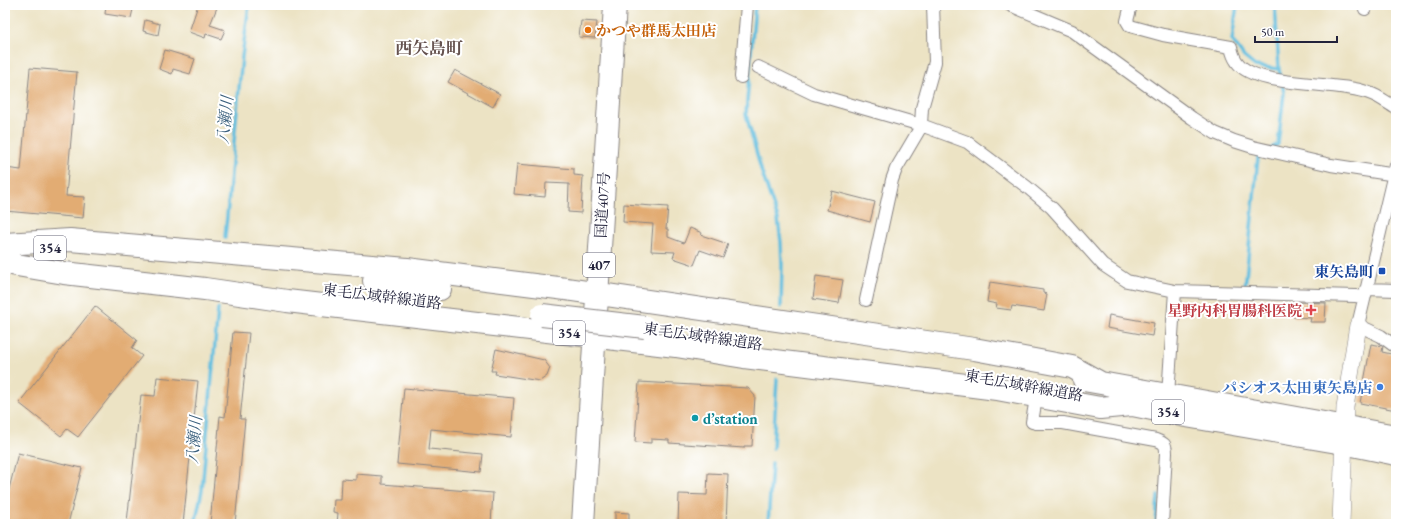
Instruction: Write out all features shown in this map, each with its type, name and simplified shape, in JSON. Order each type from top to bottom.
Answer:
[{"type":"highway","name":"国道407号","points":[[583,524],[615,5]]},
{"type":"highway","name":"354","points":[[5,244],[70,240],[407,270],[597,293],[981,350],[1072,367],[1099,382]]},
{"type":"highway","name":"東毛広域幹線道路","points":[[5,244],[158,258],[999,365],[1168,395],[1343,434],[1396,454]]},
{"type":"highway","name":"東毛広域幹線道路","points":[[5,259],[92,265],[543,308]]},
{"type":"highway","name":"354","points":[[5,263],[64,273],[205,289],[287,301],[676,346],[744,357],[996,389],[1037,391]]},
{"type":"highway","name":"東毛広域幹線道路","points":[[645,320],[994,379],[1100,408],[1131,404],[1186,416],[1343,434],[1396,436]]},
{"type":"street","points":[[741,77],[747,5]]},
{"type":"street","points":[[866,300],[892,180],[896,169],[919,130],[922,108],[935,62],[933,5]]},
{"type":"street","points":[[1010,5],[1072,31],[1215,133],[1253,147],[1331,165],[1395,171],[1365,293],[1348,383],[1343,434],[1341,524]]},
{"type":"street","points":[[1131,5],[1128,21],[1130,26],[1163,35],[1231,47],[1237,62],[1246,70],[1258,76],[1280,80],[1339,86],[1369,92],[1396,108]]},
{"type":"street","points":[[758,67],[814,94],[920,125],[967,142],[1027,187],[1052,208],[1103,265],[1127,281],[1175,291],[1355,296],[1365,293],[1396,290]]},
{"type":"street","points":[[1168,395],[1175,291]]},
{"type":"street","points":[[1358,325],[1381,336],[1396,347]]},
{"type":"street","points":[[1037,391],[1032,422],[1063,422],[1156,440],[1164,443],[1166,446],[1166,453],[1162,524]]},
{"type":"building","points":[[106,5],[134,5],[131,18],[105,14]]},
{"type":"building","points":[[198,5],[218,5],[210,25],[225,30],[221,39],[206,34],[205,38],[189,32]]},
{"type":"building","points":[[145,20],[160,24],[158,35],[143,31]]},
{"type":"building","name":"かつや群馬太田店","points":[[581,21],[597,22],[595,38],[579,37]]},
{"type":"building","points":[[165,50],[195,59],[190,74],[173,69],[172,74],[159,69]]},
{"type":"building","points":[[30,68],[77,72],[66,196],[85,197],[83,218],[5,211],[5,168],[21,170]]},
{"type":"building","points":[[455,70],[500,94],[493,107],[448,82]]},
{"type":"building","points":[[517,164],[574,169],[574,175],[583,176],[581,213],[568,212],[569,184],[546,183],[545,197],[514,194]]},
{"type":"building","points":[[832,191],[875,202],[870,222],[827,210]]},
{"type":"building","points":[[624,204],[668,207],[666,229],[668,229],[668,237],[684,243],[690,228],[702,233],[701,235],[728,244],[723,258],[700,250],[694,265],[673,258],[675,252],[651,251],[653,224],[623,222]]},
{"type":"building","points":[[816,276],[843,280],[839,303],[813,299]]},
{"type":"building","points":[[990,282],[1043,290],[1043,293],[1047,294],[1044,311],[1012,306],[1011,310],[996,308],[997,304],[987,302]]},
{"type":"building","points":[[1294,302],[1326,303],[1325,322],[1310,322],[1311,318],[1293,317]]},
{"type":"building","points":[[95,306],[137,340],[132,348],[142,356],[78,437],[67,429],[61,436],[19,403]]},
{"type":"building","points":[[1109,315],[1154,323],[1152,336],[1107,328]]},
{"type":"building","points":[[233,332],[249,333],[240,419],[245,419],[235,524],[210,524],[220,416],[225,417]]},
{"type":"building","points":[[1371,344],[1383,346],[1382,352],[1396,355],[1396,410],[1360,403]]},
{"type":"building","points":[[496,349],[544,360],[550,368],[547,376],[540,381],[495,374],[496,371],[491,371]]},
{"type":"building","points":[[157,377],[198,381],[183,524],[149,524],[127,522],[141,395],[155,396]]},
{"type":"building","name":"d’station","points":[[639,382],[748,388],[755,396],[752,446],[744,446],[744,448],[669,443],[669,440],[651,439],[651,443],[635,442]]},
{"type":"building","points":[[404,388],[514,398],[511,437],[431,429],[429,449],[483,454],[481,472],[397,464]]},
{"type":"building","points":[[18,453],[82,468],[68,524],[5,524],[5,505]]},
{"type":"building","points":[[708,473],[728,474],[726,524],[678,524],[679,494],[707,495]]},
{"type":"building","points":[[356,474],[382,476],[382,484],[493,493],[491,524],[337,524],[338,513],[333,512],[334,500],[341,500],[342,479],[356,480]]},
{"type":"building","points":[[615,512],[629,513],[629,524],[615,524]]},
{"type":"waterway","name":"八瀬川","points":[[225,237],[242,57],[249,5]]},
{"type":"waterway","points":[[755,5],[746,114],[762,173],[778,219],[782,265],[781,307]]},
{"type":"waterway","points":[[1237,5],[1232,40],[1244,57],[1255,66],[1279,69]]},
{"type":"waterway","points":[[1272,148],[1278,144],[1284,93],[1279,69],[1275,5]]},
{"type":"waterway","points":[[1241,288],[1245,288],[1258,157],[1265,153]]},
{"type":"waterway","name":"八瀬川","points":[[195,524],[202,490],[218,309]]},
{"type":"waterway","points":[[773,448],[777,379]]},
{"type":"waterway","points":[[768,524],[772,463]]},
{"type":"waterway","points":[[1156,524],[1158,496]]},
{"type":"place","name":"かつや群馬太田店","points":[[588,30]]},
{"type":"place","name":"東矢島町","points":[[1382,271]]},
{"type":"place","name":"星野内科胃腸科医院","points":[[1311,310]]},
{"type":"place","name":"パシオス太田東矢島店","points":[[1380,387]]},
{"type":"place","name":"d’station","points":[[695,418]]},
{"type":"district","name":"西矢島町","points":[[429,48]]}]
